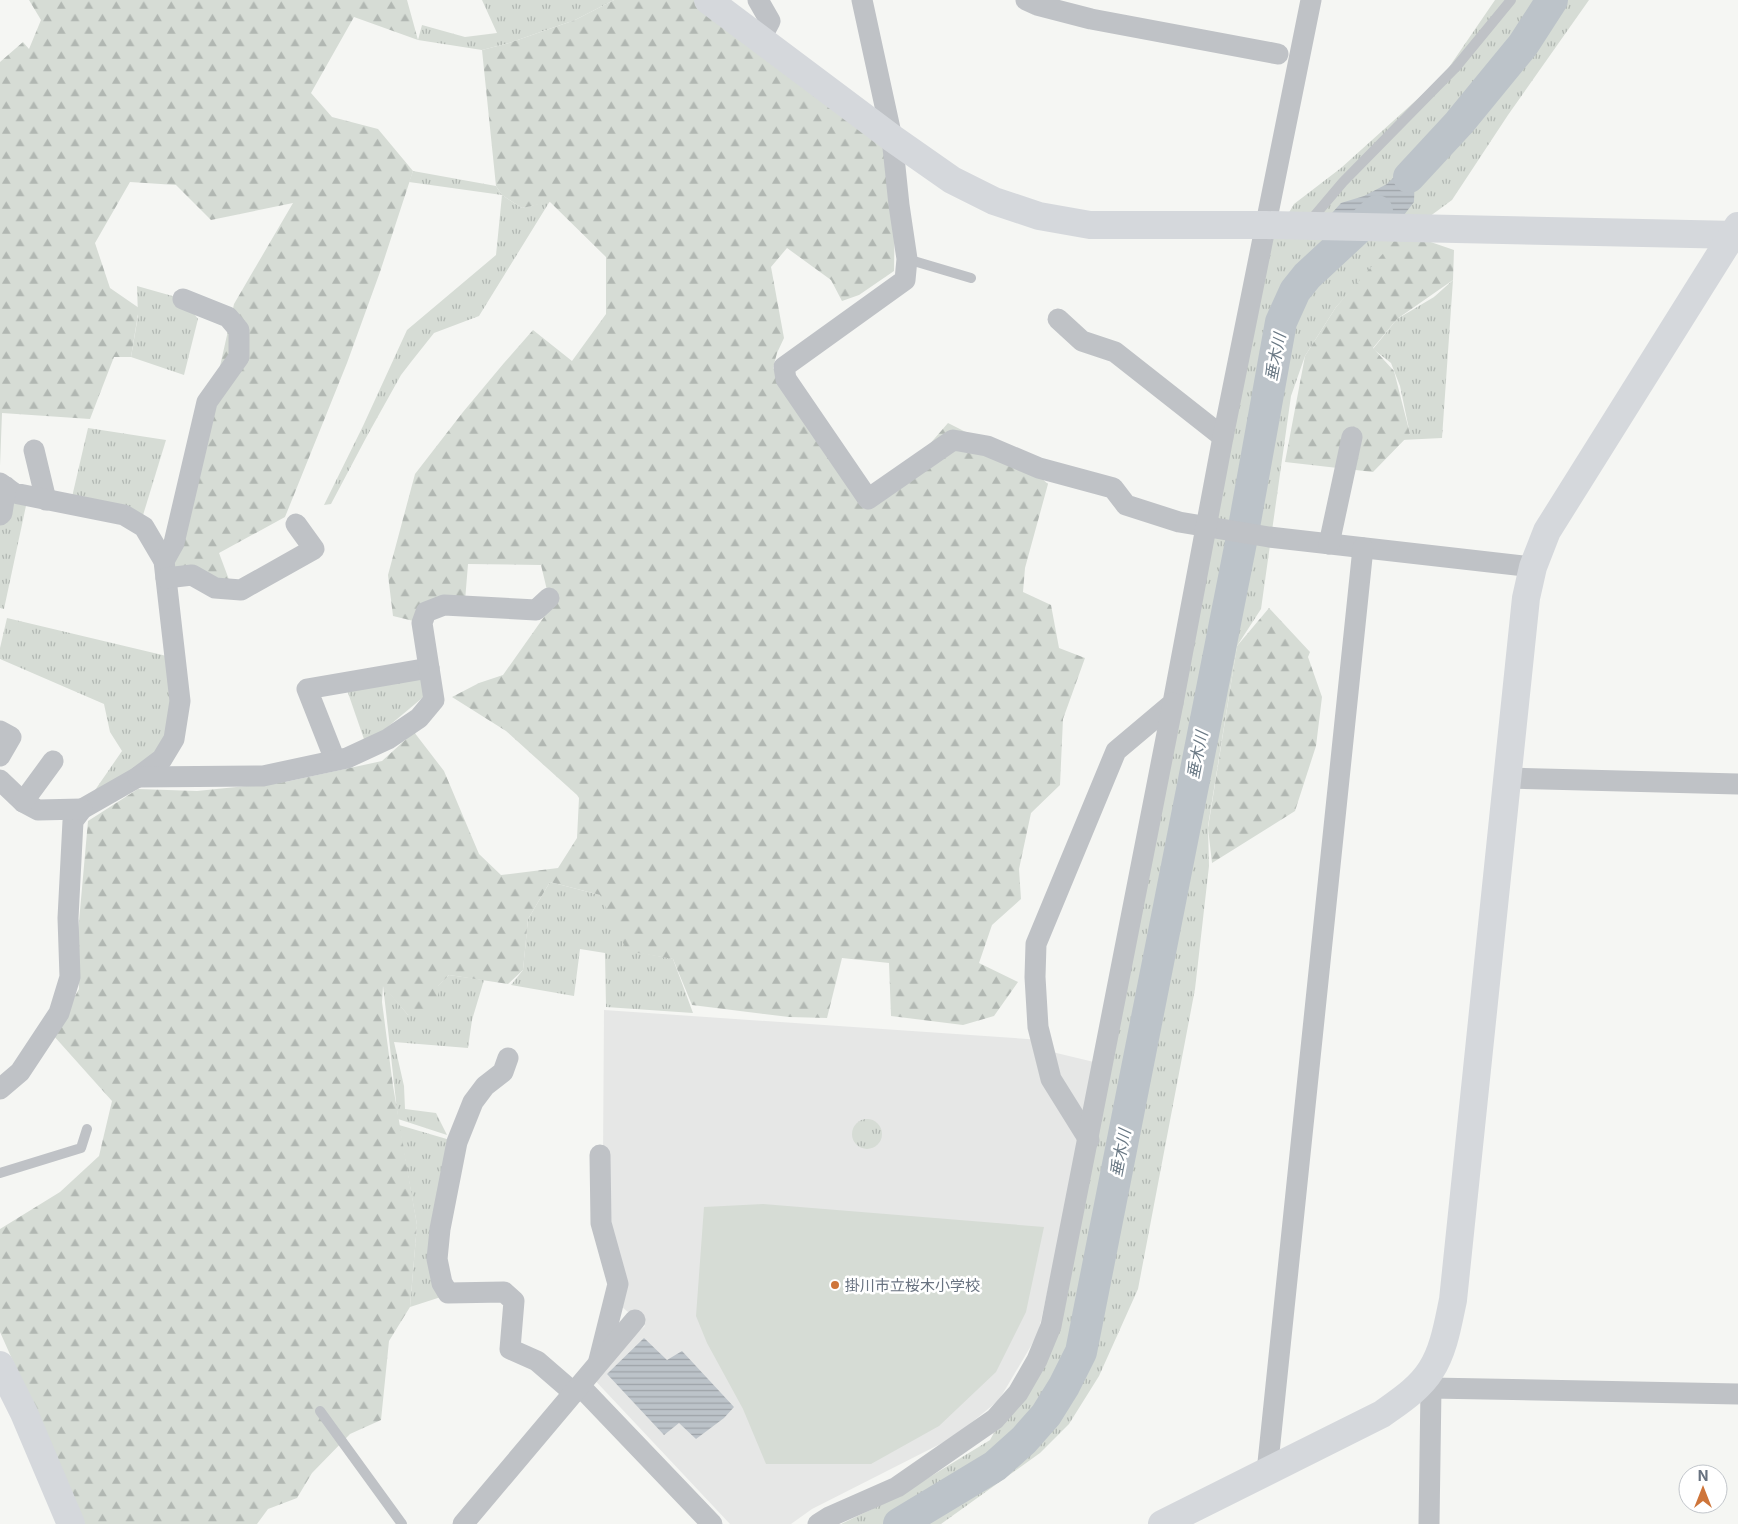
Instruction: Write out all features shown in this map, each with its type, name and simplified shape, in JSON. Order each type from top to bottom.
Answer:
[{"type":"street","points":[[708,0],[892,138],[952,180],[994,201],[1039,216],[1090,225],[1736,232]]},
{"type":"street","points":[[758,0],[770,21],[760,40]]},
{"type":"street","points":[[862,0],[892,138],[907,259],[905,280],[784,367],[786,379],[868,500],[953,440],[987,446],[1039,468],[1113,488],[1126,505],[1179,522],[1269,537],[1534,567]]},
{"type":"street","points":[[1026,0],[1092,19],[1278,54]]},
{"type":"street","points":[[827,1522],[897,1487],[995,1419],[1018,1393],[1037,1360],[1052,1326],[1173,703],[1214,527],[1223,436],[1268,226],[1311,0]]},
{"type":"street","points":[[1429,1524],[1423,1388],[1442,1346],[1453,1300],[1526,598],[1534,567],[1547,531],[1736,232]]},
{"type":"street","points":[[165,570],[174,544],[208,402],[239,357],[239,330],[228,317],[184,299]]},
{"type":"street","points":[[1058,320],[1082,341],[1115,352],[1223,436]]},
{"type":"street","points":[[1329,544],[1352,437]]},
{"type":"street","points":[[34,450],[46,500]]},
{"type":"street","points":[[0,1089],[20,1072],[59,1012],[70,977],[68,918],[72,821],[82,808],[138,777],[162,759],[174,739],[180,701],[165,570],[144,527],[124,515],[14,493],[3,485]]},
{"type":"street","points":[[0,515],[2,513],[3,485]]},
{"type":"street","points":[[165,570],[192,575],[215,588],[241,590],[314,550],[296,524]]},
{"type":"street","points":[[1267,1472],[1363,548]]},
{"type":"street","points":[[138,777],[263,776],[346,758],[388,739],[419,718],[434,700],[422,622],[426,612],[444,606],[536,610],[549,598]]},
{"type":"street","points":[[336,760],[306,689],[429,668]]},
{"type":"street","points":[[1088,1140],[1051,1079],[1038,1027],[1035,977],[1036,944],[1116,751],[1173,703]]},
{"type":"street","points":[[0,731],[11,737],[0,756]]},
{"type":"street","points":[[23,802],[52,761]]},
{"type":"street","points":[[1507,778],[1738,784]]},
{"type":"street","points":[[0,780],[23,802],[38,810],[82,808]]},
{"type":"street","points":[[508,1058],[503,1072],[485,1086],[473,1102],[457,1142],[440,1229],[437,1259],[442,1283],[448,1292],[504,1292],[514,1301],[510,1349],[537,1361],[577,1389],[712,1524]]},
{"type":"street","points":[[598,1364],[618,1284],[600,1223],[600,1155]]},
{"type":"street","points":[[463,1524],[635,1320]]},
{"type":"street","points":[[0,1365],[24,1413],[71,1524]]},
{"type":"street","points":[[1162,1524],[1382,1414],[1409,1395],[1423,1388],[1738,1394]]},
{"type":"lane","points":[[1309,222],[1344,182],[1456,67],[1511,0]]},
{"type":"lane","points":[[907,259],[971,278]]},
{"type":"lane","points":[[0,1172],[81,1148],[87,1129]]},
{"type":"lane","points":[[320,1412],[402,1524]]},
{"type":"shaded area","points":[[1434,137],[1440,144],[1415,171],[1414,202],[1404,215],[1332,213],[1341,203],[1364,196],[1387,184]]},
{"type":"shaded area","name":"掛川市立桜木小学校","points":[[604,1010],[1042,1040],[1044,1050],[1098,1063],[1038,1334],[999,1400],[954,1437],[812,1509],[791,1524],[730,1524],[589,1374],[645,1326],[622,1307],[604,1226]]},
{"type":"shaded area","points":[[644,1338],[667,1360],[682,1351],[734,1407],[724,1418],[696,1439],[679,1423],[664,1435],[607,1374]]},
{"type":"green space","points":[[29,0],[407,0],[418,40],[354,17],[311,93],[332,117],[378,129],[413,171],[380,272],[347,363],[285,517],[219,553],[231,585],[172,571],[185,522],[234,304],[293,203],[211,220],[176,185],[130,182],[95,243],[110,288],[139,308],[131,357],[114,357],[90,419],[2,413],[0,466],[0,62],[23,42],[29,49],[41,20]]},
{"type":"green space","points":[[482,0],[614,0],[575,20],[509,43],[482,50],[418,40],[422,25],[465,37],[497,33]]},
{"type":"green space","points":[[614,0],[696,0],[882,140],[895,206],[894,271],[859,295],[842,301],[831,280],[787,248],[771,267],[784,338],[773,368],[882,499],[948,423],[1019,459],[1048,484],[1025,568],[1023,592],[1051,605],[1059,648],[1085,658],[1063,719],[1060,785],[1031,813],[1019,869],[1021,899],[992,925],[979,963],[1018,982],[994,1016],[963,1025],[891,1016],[889,963],[842,958],[827,1018],[789,1017],[692,1005],[673,959],[627,951],[600,895],[550,882],[528,919],[523,970],[508,984],[449,975],[438,986],[438,1009],[408,1015],[383,986],[382,1002],[393,1086],[417,1225],[410,1307],[389,1341],[381,1420],[350,1434],[312,1473],[297,1498],[268,1509],[257,1524],[85,1524],[0,1332],[0,1229],[60,1192],[99,1156],[112,1101],[53,1035],[79,989],[77,944],[88,821],[138,789],[197,791],[285,782],[382,761],[414,732],[444,771],[479,854],[501,875],[558,868],[577,838],[579,798],[577,795],[506,731],[452,697],[479,683],[503,675],[551,607],[541,565],[468,564],[465,601],[422,623],[393,616],[388,575],[415,474],[463,412],[533,330],[572,361],[606,314],[606,257],[550,202],[522,208],[502,195],[496,186],[482,50],[509,43],[575,20]]},
{"type":"green space","points":[[1495,0],[1589,0],[1508,115],[1452,200],[1399,239],[1336,307],[1305,356],[1291,396],[1261,609],[1237,646],[1208,826],[1209,866],[1195,989],[1138,1289],[1099,1376],[1069,1424],[1040,1453],[941,1524],[841,1524],[897,1497],[990,1440],[1045,1341],[1268,248],[1294,204],[1341,168],[1443,76]]},
{"type":"green space","points":[[413,171],[496,186],[502,195],[409,182]]},
{"type":"green space","points":[[502,195],[522,208],[550,201],[479,316],[434,333],[401,375],[331,504],[324,505],[407,330],[496,255]]},
{"type":"green space","points":[[1416,237],[1454,250],[1453,280],[1397,319],[1373,348],[1394,371],[1410,434],[1373,472],[1285,462],[1305,356],[1336,307],[1395,240]]},
{"type":"green space","points":[[1453,280],[1442,438],[1401,440],[1410,434],[1400,386],[1391,363],[1373,349],[1397,319],[1434,297]]},
{"type":"green space","points":[[137,286],[183,299],[198,319],[184,375],[131,357],[138,316]]},
{"type":"green space","points":[[88,428],[166,440],[140,525],[72,497]]},
{"type":"green space","points":[[27,501],[4,609],[0,608],[0,506]]},
{"type":"green space","points":[[1269,608],[1310,652],[1308,657],[1322,697],[1316,746],[1295,811],[1212,863],[1208,828],[1237,646]]},
{"type":"green space","points":[[7,618],[175,658],[165,754],[82,809],[122,751],[110,732],[104,704],[0,659],[0,648]]},
{"type":"green space","points":[[430,673],[433,689],[366,745],[346,687]]},
{"type":"green space","points":[[550,882],[604,896],[627,950],[673,959],[693,1013],[606,1007],[605,953],[580,949],[574,996],[511,985],[523,970],[528,919]]},
{"type":"green space","points":[[449,975],[484,980],[472,1020],[468,1048],[394,1042],[404,1086],[405,1109],[436,1113],[447,1135],[398,1119],[383,985],[408,1015]]},
{"type":"green space","points":[[867,1119],[878,1123],[882,1134],[878,1145],[867,1149],[856,1145],[852,1134],[856,1123]]},
{"type":"green space","points":[[399,1125],[457,1142],[444,1296],[410,1307],[417,1225]]},
{"type":"green space","points":[[763,1204],[1044,1227],[1026,1312],[996,1372],[939,1426],[871,1464],[766,1464],[743,1409],[707,1343],[696,1316],[704,1207]]},
{"type":"waterway","name":"垂木川","points":[[1409,177],[1459,123],[1523,45],[1552,0]]},
{"type":"waterway","name":"垂木川","points":[[899,1524],[995,1466],[1024,1440],[1046,1415],[1064,1386],[1081,1352],[1244,527],[1281,322],[1295,291],[1307,276],[1377,211]]},
{"type":"place","name":"掛川市立桜木小学校","points":[[835,1285]]}]
